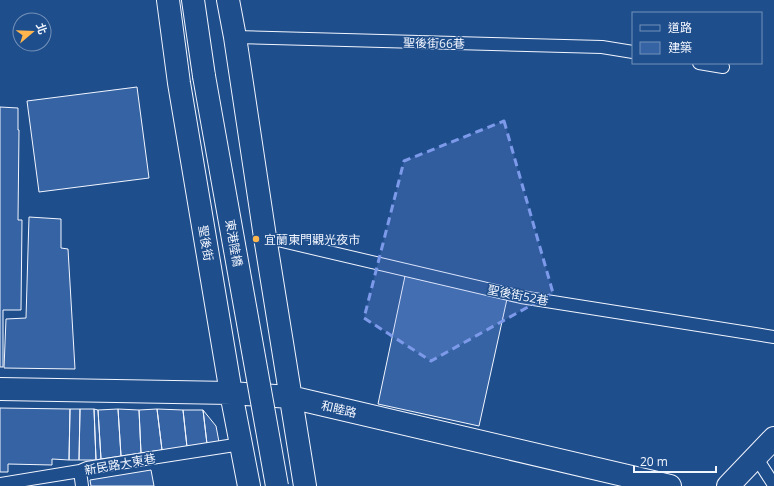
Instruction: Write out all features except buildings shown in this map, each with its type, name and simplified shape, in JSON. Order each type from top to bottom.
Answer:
[{"type":"street","name":"聖後街","points":[[168,0],[179,83],[231,393],[249,486]]},
{"type":"street","name":"東港陸橋","points":[[193,0],[204,76],[276,486]]},
{"type":"street","points":[[228,0],[305,486]]},
{"type":"street","name":"和睦路","points":[[0,389],[231,393],[290,397],[670,486]]},
{"type":"street","points":[[728,486],[774,438]]},
{"type":"lane","name":"聖後街66巷","points":[[235,38],[602,47],[632,52]]},
{"type":"lane","points":[[705,64],[723,67]]},
{"type":"lane","name":"聖後街52巷","points":[[265,237],[521,297],[774,337]]},
{"type":"lane","name":"新民路大東巷","points":[[0,484],[80,471],[87,468],[241,444]]},
{"type":"lane","points":[[756,457],[774,485]]},
{"type":"lane","points":[[80,471],[82,486]]},
{"type":"highlighted area","points":[[504,121],[553,293],[431,361],[364,318],[404,161]]},
{"type":"place","name":"宜蘭東門觀光夜市","points":[[256,239]]}]
